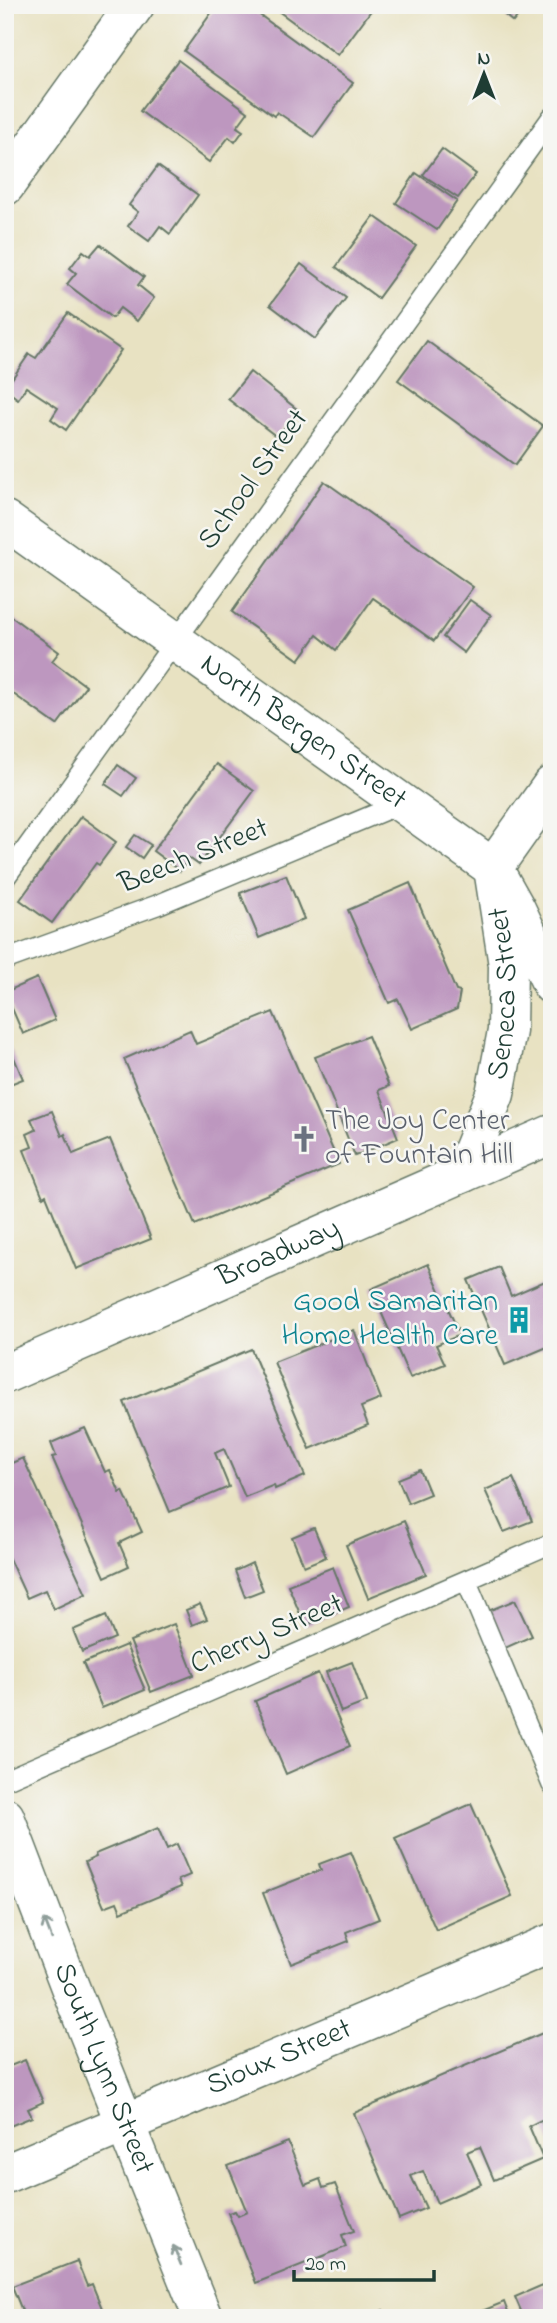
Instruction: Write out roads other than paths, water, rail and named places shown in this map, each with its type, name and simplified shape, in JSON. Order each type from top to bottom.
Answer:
[{"type":"street","points":[[5,186],[135,5]]},
{"type":"street","name":"North Bergen Street","points":[[5,520],[493,868],[552,985]]},
{"type":"street","name":"Seneca Street","points":[[463,1173],[495,1094],[507,1031],[508,965],[493,868],[552,785]]},
{"type":"street","name":"Broadway","points":[[5,1374],[552,1134]]},
{"type":"street","name":"South Lynn Street","points":[[5,1817],[202,2318]]},
{"type":"street","name":"Sioux Street","points":[[5,2174],[552,1943]]},
{"type":"lane","name":"School Street","points":[[5,878],[552,117]]},
{"type":"lane","name":"Beech Street","points":[[5,960],[157,905],[402,803]]},
{"type":"lane","name":"Cherry Street","points":[[5,1780],[552,1543]]},
{"type":"lane","points":[[467,1581],[552,1785]]},
{"type":"place","name":"The Joy Center of Fountain Hill","points":[[304,1139]]},
{"type":"place","name":"Good Samaritan Home Health Care","points":[[519,1320]]}]
